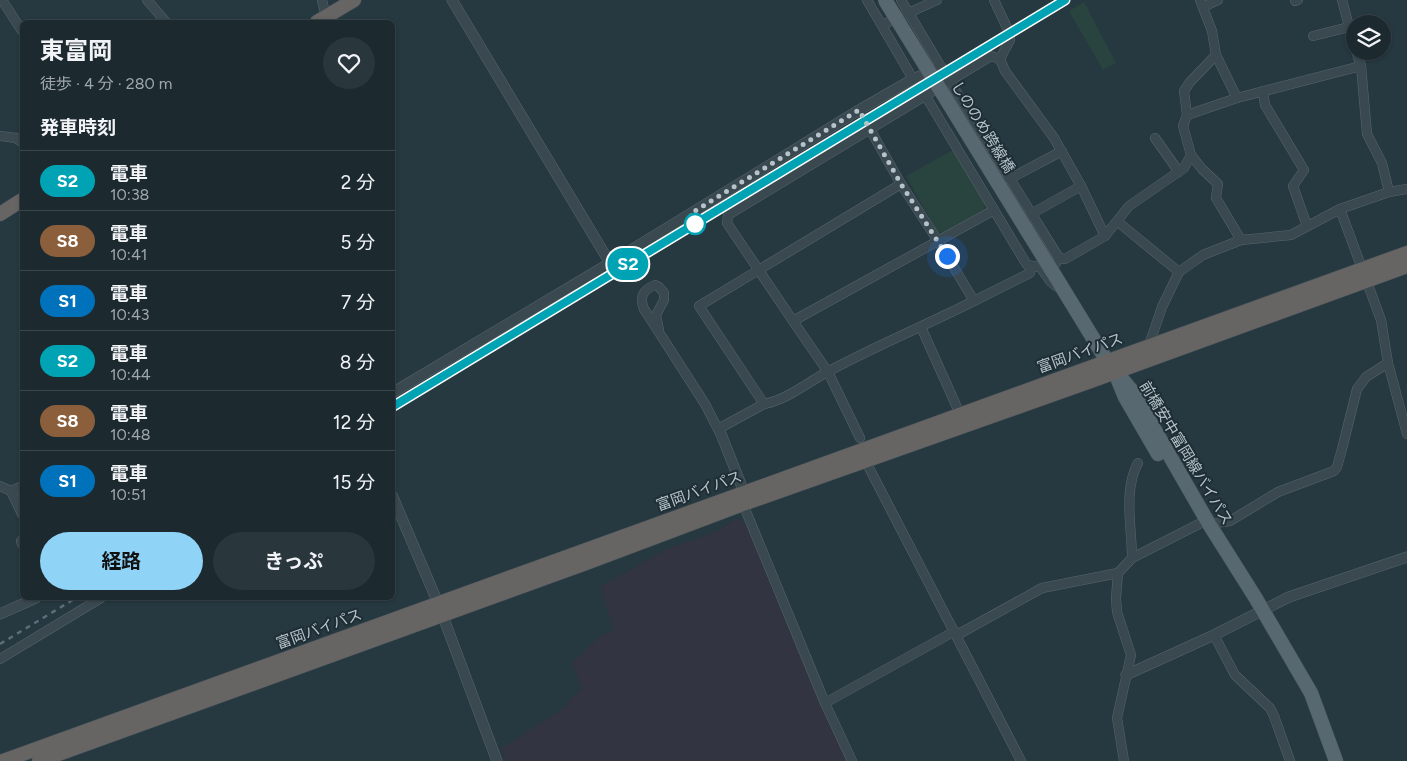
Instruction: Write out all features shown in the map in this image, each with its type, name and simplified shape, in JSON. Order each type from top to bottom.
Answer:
[{"type":"highway","points":[[322,20],[354,0]]},
{"type":"highway","points":[[0,214],[20,201]]},
{"type":"highway","name":"富岡バイパス","points":[[744,498],[866,462],[1111,367],[1364,274],[1407,252]]},
{"type":"highway","name":"富岡バイパス","points":[[39,761],[441,609],[744,498],[960,414],[1111,367],[1149,345],[1364,274],[1407,266]]},
{"type":"highway","name":"富岡バイパス","points":[[3,761],[441,609]]},
{"type":"main road","name":"しののめ跨線橋","points":[[885,0],[1055,264],[1065,293]]},
{"type":"main road","name":"前橋安中富岡線バイパス","points":[[1065,293],[1111,367],[1134,392],[1204,524],[1311,693],[1336,761]]},
{"type":"street","points":[[2,0],[20,28]]},
{"type":"street","points":[[147,0],[164,20]]},
{"type":"street","points":[[322,0],[322,20]]},
{"type":"street","points":[[452,0],[610,263]]},
{"type":"street","points":[[867,0],[913,79]]},
{"type":"street","points":[[395,391],[610,263],[859,110],[913,79],[941,67],[901,0]]},
{"type":"street","points":[[882,26],[937,0]]},
{"type":"street","points":[[994,0],[1010,34],[1010,40],[1000,59]]},
{"type":"street","points":[[1218,0],[1201,3],[1212,31],[1216,55],[1237,98]]},
{"type":"street","points":[[1342,0],[1346,15]]},
{"type":"street","points":[[1314,36],[1346,28]]},
{"type":"street","points":[[1216,55],[1184,90],[1186,115],[1182,126],[1191,155],[1218,184],[1216,198],[1241,240]]},
{"type":"street","points":[[860,438],[828,372],[728,223],[728,215],[991,56],[1000,59],[1005,71],[1054,138],[1106,236]]},
{"type":"street","points":[[1359,60],[1367,134],[1382,163],[1389,192]]},
{"type":"street","points":[[1186,115],[1237,98],[1361,66]]},
{"type":"street","points":[[949,80],[1009,179],[1054,248],[1055,264],[1106,236],[1129,206],[1184,168],[1191,155]]},
{"type":"street","points":[[1263,91],[1265,105],[1304,170],[1293,186],[1307,226]]},
{"type":"street","points":[[925,95],[1027,265],[1040,267],[1051,282],[1065,293]]},
{"type":"street","points":[[859,110],[901,184],[974,301]]},
{"type":"street","points":[[0,136],[16,138],[20,141]]},
{"type":"street","points":[[1155,138],[1179,172]]},
{"type":"street","points":[[1009,179],[1062,152]]},
{"type":"street","points":[[764,404],[699,306],[901,184]]},
{"type":"street","points":[[1031,214],[1081,186]]},
{"type":"street","points":[[1149,345],[1162,307],[1179,272],[1203,255],[1241,240],[1291,235],[1340,209],[1389,192],[1407,189]]},
{"type":"street","points":[[1340,209],[1381,320],[1388,363],[1407,434]]},
{"type":"street","points":[[793,322],[994,210]]},
{"type":"street","points":[[1118,222],[1179,272]]},
{"type":"street","points":[[720,432],[764,404],[772,402],[828,372],[1030,273],[1032,266]]},
{"type":"street","points":[[921,327],[960,414]]},
{"type":"street","points":[[659,330],[720,432],[825,703],[852,761]]},
{"type":"street","points":[[825,703],[1042,588],[1118,573],[1132,558],[1204,524],[1230,521],[1278,492],[1334,471],[1337,467],[1357,389],[1366,378],[1388,363]]},
{"type":"street","points":[[866,462],[1021,761]]},
{"type":"street","points":[[1132,558],[1129,510],[1133,479],[1138,463]]},
{"type":"street","points":[[0,486],[10,491],[20,510]]},
{"type":"street","points":[[10,491],[20,487]]},
{"type":"street","points":[[395,501],[441,609],[497,761]]},
{"type":"street","points":[[1126,675],[1214,635],[1289,597],[1407,557]]},
{"type":"street","points":[[1118,573],[1117,612],[1131,655],[1117,718],[1124,761]]},
{"type":"street","points":[[0,614],[32,600]]},
{"type":"street","points":[[0,659],[98,600]]},
{"type":"street","points":[[1214,635],[1235,675],[1270,708],[1290,761]]},
{"type":"shaded area","points":[[737,518],[748,527],[772,589],[847,761],[505,761],[501,746],[505,746],[567,706],[569,700],[582,689],[572,663],[598,638],[614,629],[600,587],[665,550],[718,531]]},
{"type":"green space","points":[[1084,2],[1116,63],[1103,70],[1069,11]]},
{"type":"green space","points":[[955,149],[986,201],[984,209],[943,233],[937,231],[906,176]]},
{"type":"railway","points":[[395,404],[1065,0]]},
{"type":"railway","points":[[0,644],[73,600]]},
{"type":"train","name":"S2","points":[[395,405],[1065,0]]},
{"type":"route","points":[[695,224],[690,214],[859,110],[901,184],[947,256]]}]
